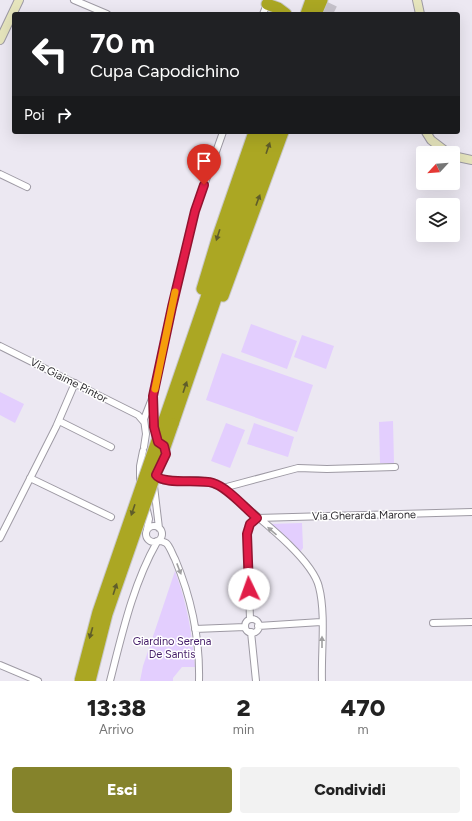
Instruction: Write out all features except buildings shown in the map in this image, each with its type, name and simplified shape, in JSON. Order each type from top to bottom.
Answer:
[{"type":"highway","points":[[307,12],[312,0]]},
{"type":"highway","points":[[317,12],[322,0]]},
{"type":"highway","points":[[267,4],[278,8],[283,12]]},
{"type":"highway","points":[[193,351],[209,265],[253,134]]},
{"type":"highway","points":[[193,351],[262,134]]},
{"type":"highway","points":[[80,681],[98,612],[163,421],[193,351],[272,134]]},
{"type":"highway","points":[[193,351],[229,282],[281,134]]},
{"type":"highway","points":[[90,681],[107,614],[163,421]]},
{"type":"street","points":[[13,12],[19,0]]},
{"type":"street","points":[[74,0],[102,12]]},
{"type":"street","points":[[417,0],[420,12]]},
{"type":"street","points":[[0,40],[12,15]]},
{"type":"street","points":[[148,556],[146,534],[149,514],[140,475],[146,434],[144,422],[145,415],[153,396],[195,211],[222,134]]},
{"type":"street","points":[[428,134],[439,146]]},
{"type":"street","points":[[460,157],[472,160]]},
{"type":"street","points":[[0,174],[27,187]]},
{"type":"street","name":"Via Giaime Pintor","points":[[0,346],[138,415]]},
{"type":"street","points":[[0,538],[59,422],[75,383]]},
{"type":"street","points":[[153,396],[163,421],[158,442]]},
{"type":"street","points":[[138,415],[151,416],[163,421]]},
{"type":"street","points":[[138,415],[144,422]]},
{"type":"street","points":[[59,422],[111,447]]},
{"type":"street","points":[[110,681],[123,629],[148,556],[162,535],[159,528],[154,490],[156,475],[161,463],[166,457],[166,450],[162,443],[158,442],[150,442],[144,449]]},
{"type":"street","points":[[144,449],[147,462],[154,465],[161,463]]},
{"type":"street","points":[[222,488],[298,468],[327,469],[395,466]]},
{"type":"street","points":[[156,475],[164,481],[198,480],[214,483],[257,518],[303,559],[314,572],[320,589],[322,681]]},
{"type":"street","points":[[30,478],[112,517]]},
{"type":"street","name":"Via Gherarda Marone","points":[[257,518],[472,512]]},
{"type":"street","points":[[245,626],[247,621],[250,619],[247,534],[250,524],[257,518]]},
{"type":"street","points":[[147,529],[152,526],[159,528]]},
{"type":"street","points":[[147,539],[152,542],[162,541],[167,544],[178,566],[191,606],[195,629],[199,681]]},
{"type":"street","points":[[250,619],[256,620],[258,626]]},
{"type":"street","points":[[258,626],[321,622]]},
{"type":"street","points":[[433,623],[472,622]]},
{"type":"street","points":[[195,629],[245,626]]},
{"type":"street","points":[[245,626],[247,630],[252,632]]},
{"type":"street","points":[[252,632],[255,631],[258,626]]},
{"type":"street","points":[[252,632],[256,681]]},
{"type":"street","points":[[0,665],[38,681]]},
{"type":"green space","points":[[251,324],[297,341],[287,369],[241,352]]},
{"type":"green space","points":[[302,335],[334,346],[326,369],[294,357]]},
{"type":"green space","points":[[222,353],[313,385],[297,432],[206,400]]},
{"type":"green space","points":[[0,392],[24,404],[15,423],[0,415]]},
{"type":"green space","points":[[393,421],[394,463],[380,463],[379,422]]},
{"type":"green space","points":[[226,423],[245,430],[230,468],[211,461]]},
{"type":"green space","points":[[254,423],[294,437],[288,457],[247,444]]},
{"type":"green space","points":[[302,523],[303,548],[300,552],[269,524]]},
{"type":"green space","name":"Giardino Serena De Santis","points":[[175,571],[183,595],[188,618],[195,667],[182,667],[173,678],[173,681],[140,681],[143,666]]},
{"type":"tunnel","points":[[328,12],[334,0]]},
{"type":"slow traffic","points":[[155,389],[175,292]]},
{"type":"route","points":[[204,185],[195,211],[153,396],[154,427],[158,442],[162,443],[166,450],[166,457],[158,467],[156,475],[164,481],[198,480],[214,483],[257,518],[250,524],[247,534],[249,589]]}]
